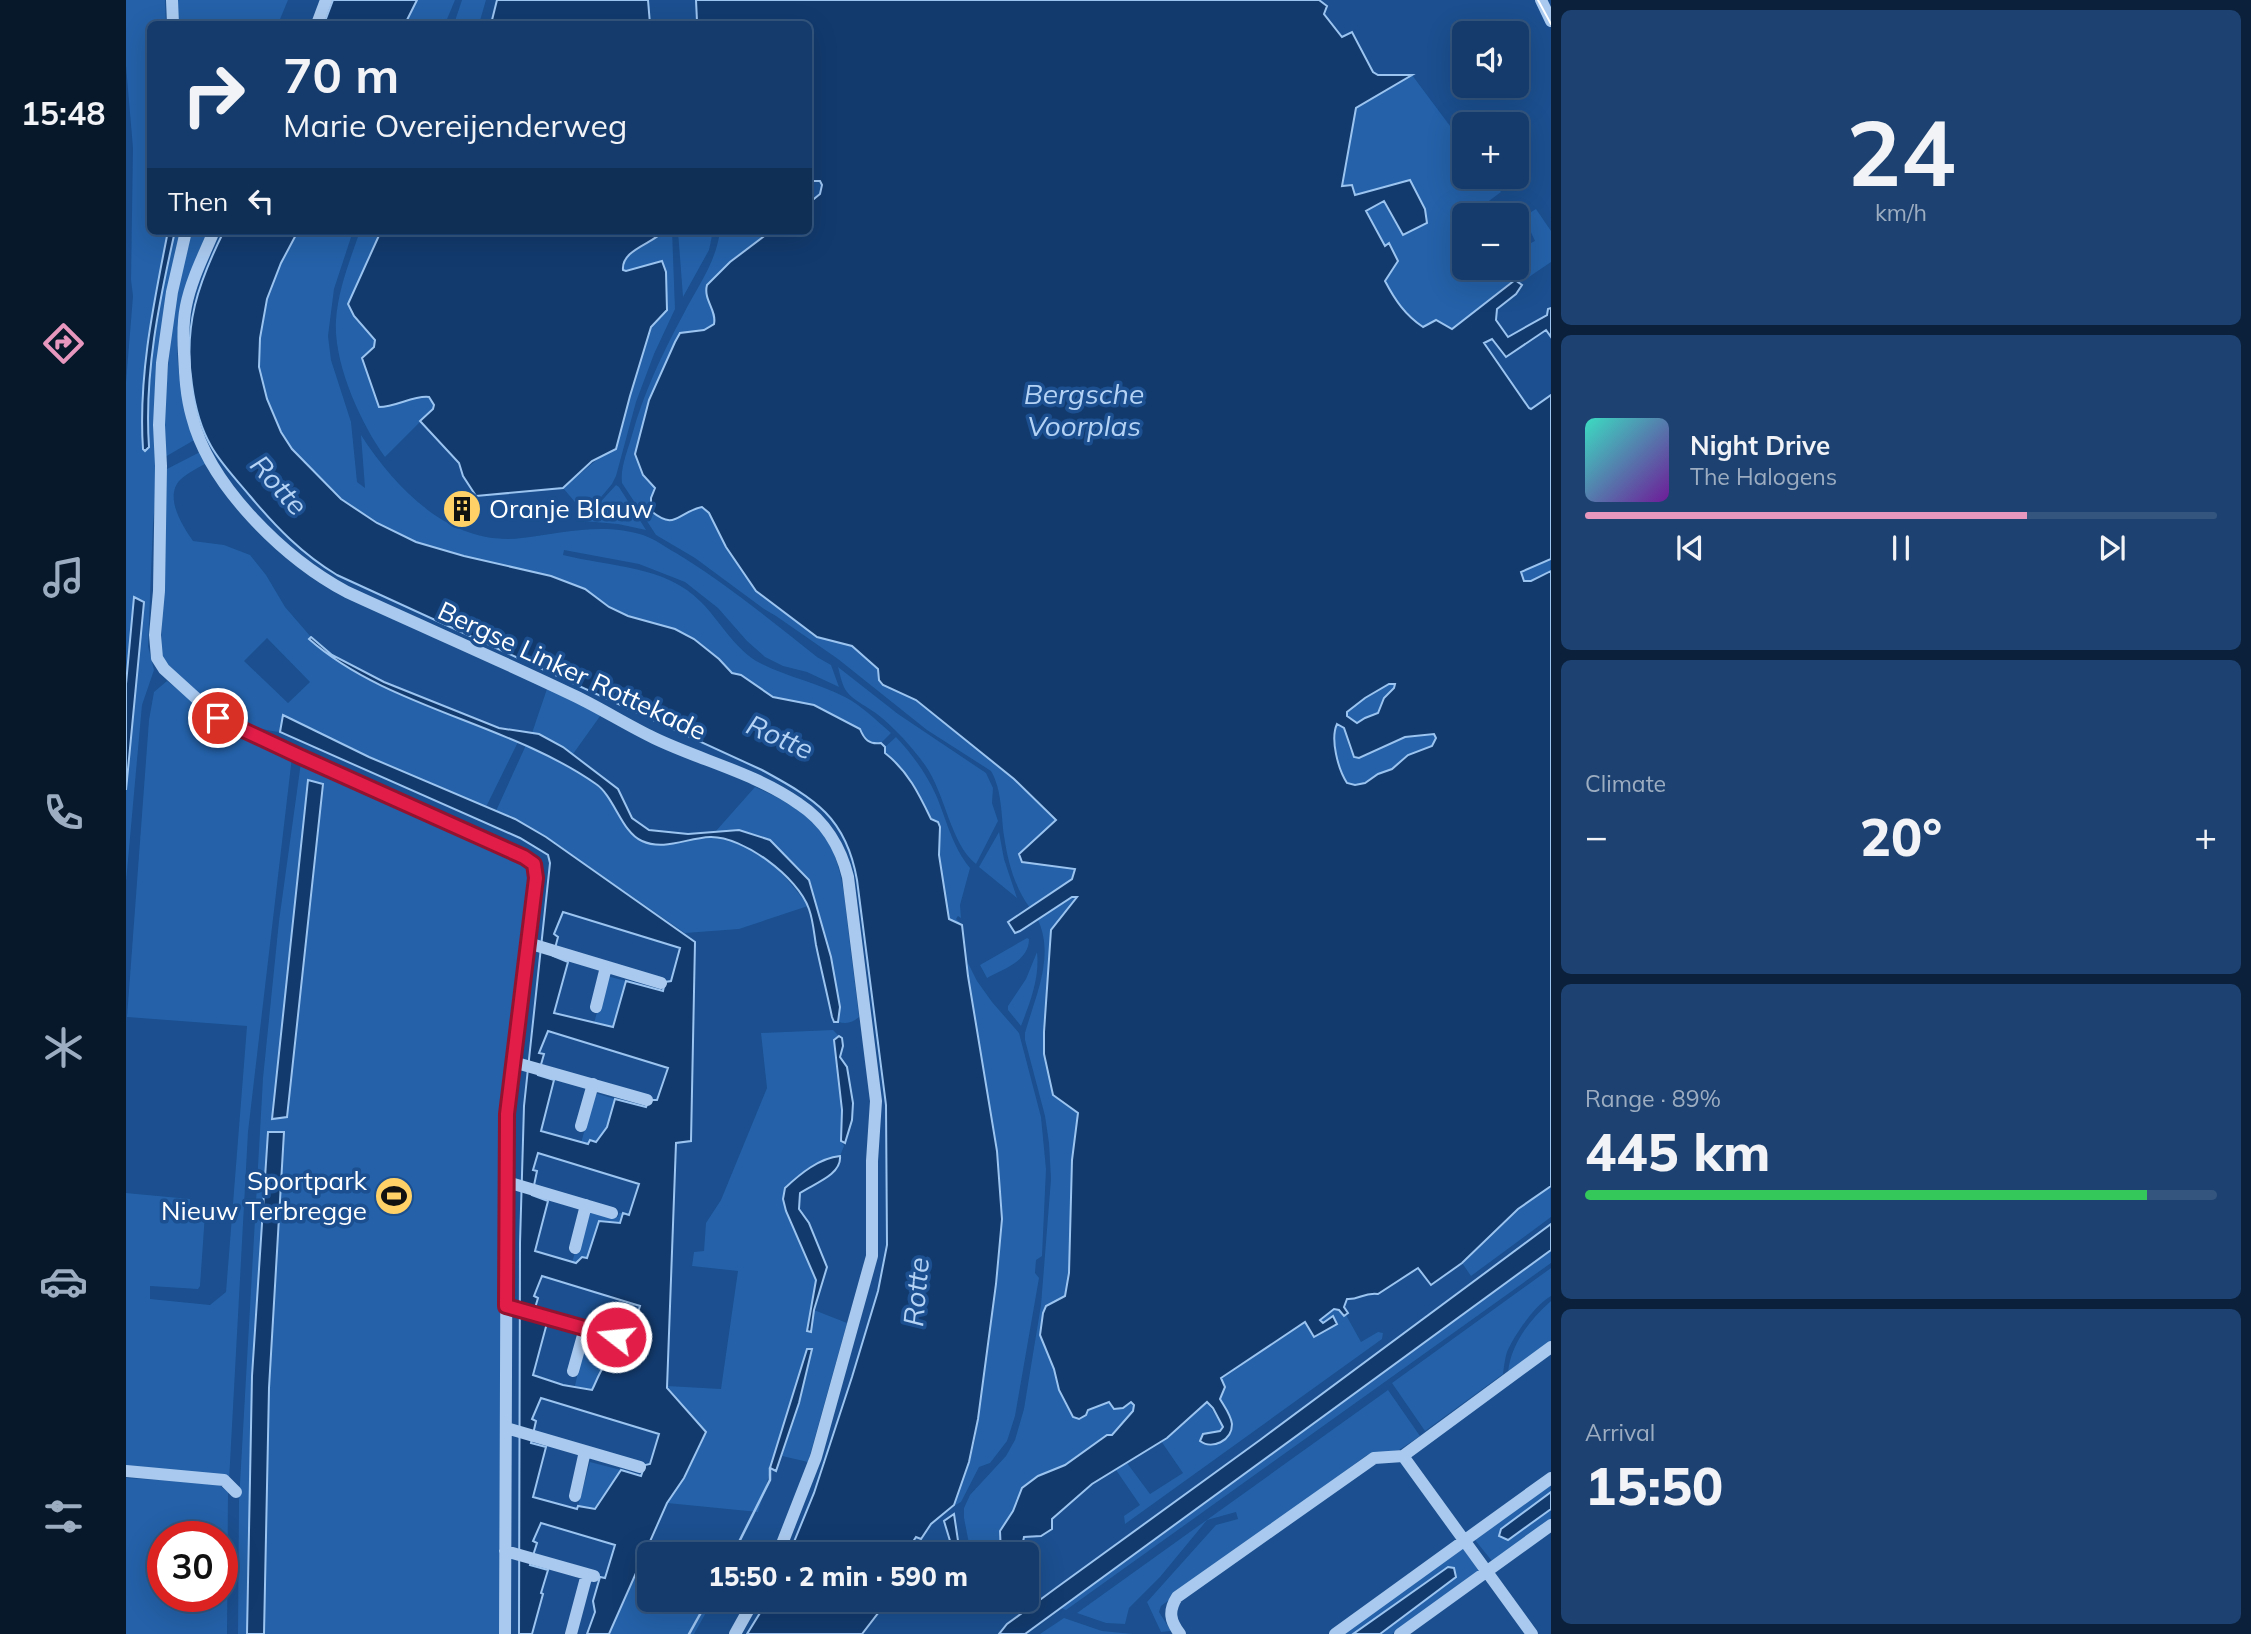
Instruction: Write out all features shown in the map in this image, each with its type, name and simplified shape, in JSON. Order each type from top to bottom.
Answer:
[{"type":"street","points":[[172,0],[173,21]]},
{"type":"street","points":[[318,21],[326,0]]},
{"type":"street","points":[[1541,0],[1551,21]]},
{"type":"street","points":[[185,235],[172,292],[162,363],[159,591],[155,649],[157,658],[164,668],[218,718],[530,860],[536,870],[533,945],[518,1063],[507,1114],[511,1430],[510,1552],[505,1634]]},
{"type":"street","name":"Bergse Linker Rottekade","points":[[212,235],[191,287],[186,308],[183,338],[185,382],[192,419],[222,480],[277,543],[320,577],[347,592],[574,695],[653,738],[778,791],[800,804],[814,817],[832,837],[843,857],[848,877],[876,1101],[872,1161],[872,1256],[816,1457],[783,1542]]},
{"type":"street","points":[[533,945],[661,983]]},
{"type":"street","points":[[596,1007],[606,967]]},
{"type":"street","points":[[518,1063],[647,1100]]},
{"type":"street","points":[[581,1126],[593,1084]]},
{"type":"street","points":[[507,1182],[612,1213]]},
{"type":"street","points":[[575,1248],[586,1205]]},
{"type":"street","points":[[511,1307],[616,1337]]},
{"type":"street","points":[[573,1371],[585,1328]]},
{"type":"street","points":[[1177,1630],[1171,1608],[1177,1597],[1374,1458],[1403,1456],[1551,1348]]},
{"type":"street","points":[[511,1430],[640,1467]]},
{"type":"street","points":[[575,1496],[586,1451]]},
{"type":"street","points":[[1403,1456],[1532,1634]]},
{"type":"street","points":[[126,1471],[223,1480],[236,1492]]},
{"type":"street","points":[[1335,1634],[1551,1478]]},
{"type":"street","points":[[1400,1634],[1551,1525]]},
{"type":"street","points":[[510,1552],[590,1575],[571,1634]]},
{"type":"street","points":[[735,1634],[747,1612]]},
{"type":"shaded area","points":[[126,0],[165,0],[166,21],[147,21],[147,235],[167,235],[145,367],[143,449],[149,447],[149,392],[158,311],[174,235],[181,235],[153,524],[148,646],[154,670],[142,705],[126,882],[126,790],[144,602],[134,598],[126,684],[126,382],[133,296],[133,148],[126,66]]},
{"type":"shaded area","points":[[174,0],[288,0],[279,21],[175,21]]},
{"type":"shaded area","points":[[417,0],[455,0],[446,21],[406,21]]},
{"type":"shaded area","points":[[462,0],[486,0],[480,21],[455,21]]},
{"type":"shaded area","points":[[1412,75],[1452,129],[1452,189],[1499,189],[1501,192],[1486,203],[1452,203],[1452,280],[1515,280],[1452,329],[1427,328],[1411,320],[1385,281],[1398,261],[1389,244],[1385,246],[1366,211],[1383,201],[1415,191],[1411,181],[1355,195],[1342,187],[1356,108]]},
{"type":"shaded area","points":[[1536,209],[1551,231],[1551,262],[1529,277],[1529,244],[1535,241],[1529,231],[1529,213]]},
{"type":"shaded area","points":[[188,235],[206,235],[187,284],[178,334],[181,383],[196,439],[165,457],[163,368]]},
{"type":"shaded area","points":[[296,235],[352,235],[334,289],[328,336],[331,360],[351,422],[357,482],[365,488],[361,435],[409,494],[449,524],[472,533],[496,538],[522,538],[613,529],[652,539],[712,577],[831,665],[839,687],[765,657],[718,608],[685,582],[639,564],[564,550],[563,555],[636,569],[671,581],[701,602],[751,657],[770,668],[845,697],[891,733],[881,743],[874,744],[864,738],[860,729],[814,705],[773,697],[741,675],[732,673],[694,639],[675,629],[628,616],[609,607],[585,589],[551,576],[416,542],[377,523],[341,499],[292,449],[281,432],[267,399],[259,367],[260,338],[267,299]]},
{"type":"shaded area","points":[[359,235],[379,235],[348,304],[375,340],[374,347],[362,358],[380,407],[423,397],[429,397],[434,405],[385,457],[358,410],[339,355],[336,320],[345,275]]},
{"type":"shaded area","points":[[658,235],[672,235],[675,309],[636,402],[616,476],[586,515],[563,488],[605,453],[630,396],[651,327],[667,310],[662,261],[626,271],[622,268],[623,260]]},
{"type":"shaded area","points":[[678,235],[712,235],[709,250],[683,297]]},
{"type":"shaded area","points":[[719,235],[766,235],[730,262],[707,285],[714,324],[704,330],[680,333],[649,400],[643,475],[656,488],[651,498],[671,521],[689,510],[702,507],[709,513],[756,591],[817,637],[852,645],[878,669],[879,680],[883,685],[916,700],[1014,779],[1056,821],[1019,854],[1075,869],[1073,879],[1030,908],[1010,864],[999,794],[991,771],[927,730],[838,659],[695,558],[656,535],[622,483],[625,459],[648,388],[718,243]]},
{"type":"shaded area","points":[[202,451],[208,462],[180,480],[174,494],[176,511],[193,541],[224,545],[250,555],[266,575],[285,607],[311,637],[309,639],[330,656],[409,698],[518,742],[486,807],[369,757],[283,716],[280,732],[246,723],[214,705],[173,670],[161,657],[165,470]],"holes":[[[267,638],[310,682],[288,703],[244,661]]]},
{"type":"shaded area","points":[[616,485],[619,487],[646,530],[583,521]]},
{"type":"shaded area","points":[[1551,559],[1551,571],[1524,581],[1521,572]]},
{"type":"shaded area","points":[[838,667],[898,714],[986,773],[993,788],[992,803],[998,821],[976,864],[960,844],[925,765],[891,726],[847,692]]},
{"type":"shaded area","points":[[167,681],[220,722],[292,757],[248,1132],[229,1481],[126,1468],[126,1193],[190,1199],[191,1215],[205,1214],[200,1286],[198,1289],[150,1286],[150,1299],[210,1305],[226,1292],[247,1026],[127,1017],[149,720],[154,692]]},
{"type":"shaded area","points":[[1389,684],[1396,684],[1386,695],[1378,713],[1357,723],[1347,716],[1347,712],[1365,698]]},
{"type":"shaded area","points":[[548,686],[603,712],[573,754],[539,734],[532,733]]},
{"type":"shaded area","points":[[1337,724],[1344,728],[1350,750],[1359,758],[1405,737],[1434,734],[1436,738],[1432,746],[1408,755],[1392,769],[1360,785],[1347,783],[1341,770],[1334,738]]},
{"type":"shaded area","points":[[896,737],[928,779],[954,842],[970,868],[960,905],[961,918],[958,916],[956,919],[962,925],[949,919],[939,855],[940,827],[929,814],[910,778],[885,753],[885,747]]},
{"type":"shaded area","points":[[526,745],[600,786],[639,840],[710,837],[740,844],[754,851],[778,870],[808,906],[739,929],[685,933],[546,837],[496,811]]},
{"type":"shaded area","name":"Sportpark Nieuw Terbregge","points":[[301,762],[522,861],[530,867],[505,1121],[503,1634],[264,1634],[269,1388],[283,1132],[268,1132],[252,1376],[247,1634],[238,1634],[239,1501],[263,1078],[279,921]],"holes":[[[308,780],[323,784],[287,1117],[272,1118]]]},
{"type":"shaded area","points":[[755,787],[807,816],[819,828],[835,856],[843,887],[859,1017],[852,1022],[838,1022],[831,957],[808,880],[770,840],[716,831]]},
{"type":"shaded area","points":[[999,832],[1004,859],[1017,898],[979,867]]},
{"type":"shaded area","points":[[1072,897],[1078,897],[1051,930],[1044,1054],[1078,1113],[1072,1160],[1069,1273],[1065,1296],[1046,1306],[1040,1329],[1059,1390],[1073,1417],[1086,1415],[1088,1410],[1109,1401],[1114,1409],[1131,1402],[1134,1405],[1133,1411],[1112,1435],[1083,1451],[1065,1465],[1038,1476],[1022,1488],[1013,1511],[1000,1531],[1000,1542],[969,1542],[964,1508],[970,1495],[1006,1456],[1015,1440],[1024,1409],[1041,1305],[1051,1179],[1049,1143],[1045,1116],[1025,1040],[1044,963],[1045,948],[1038,920]]},
{"type":"shaded area","points":[[1027,938],[1028,947],[1020,959],[987,978],[980,965]]},
{"type":"shaded area","points":[[1037,952],[1036,980],[1021,1026],[1008,1010],[1008,1006],[1026,979]]},
{"type":"shaded area","points":[[968,963],[992,1002],[1019,1033],[1041,1117],[1046,1169],[1042,1256],[1036,1260],[1035,1273],[1039,1278],[1015,1416],[1007,1441],[990,1463],[979,1467],[961,1502],[952,1507],[968,1468],[975,1440],[1002,1219],[997,1151]]},
{"type":"shaded area","points":[[607,976],[626,981],[614,1027],[594,1023]]},
{"type":"shaded area","points":[[833,1030],[839,1036],[834,1040],[842,1110],[841,1141],[844,1146],[840,1156],[817,1163],[803,1172],[785,1188],[783,1199],[816,1280],[811,1332],[814,1310],[847,1323],[808,1462],[782,1456],[812,1349],[807,1349],[758,1512],[667,1503],[684,1478],[706,1432],[667,1386],[721,1389],[738,1271],[692,1266],[694,1252],[704,1251],[706,1223],[721,1200],[767,1088],[761,1033]]},
{"type":"shaded area","points":[[595,1093],[615,1099],[611,1114],[605,1130],[596,1141],[581,1143]]},
{"type":"shaded area","points":[[1551,1186],[1551,1217],[1471,1276],[1462,1263],[1518,1209]]},
{"type":"shaded area","points":[[589,1208],[618,1217],[619,1213],[623,1213],[620,1224],[599,1221],[587,1258],[577,1263],[572,1262]]},
{"type":"shaded area","points":[[1551,1250],[1551,1263],[1066,1610],[1061,1608]]},
{"type":"shaded area","points":[[1551,1268],[1551,1296],[1532,1313],[1515,1337],[1507,1352],[1503,1374],[1425,1431],[1392,1383]]},
{"type":"shaded area","points":[[1551,1301],[1551,1341],[1508,1372],[1517,1342]]},
{"type":"shaded area","points":[[1334,1309],[1346,1315],[1361,1342],[1378,1332],[1383,1333],[1382,1339],[1125,1524],[1124,1516],[1140,1505],[1116,1470],[1127,1463],[1150,1494],[1183,1473],[1161,1441],[1207,1402],[1223,1427],[1220,1431],[1209,1432],[1214,1445],[1231,1419],[1220,1398],[1221,1378],[1306,1322],[1314,1337],[1323,1324],[1320,1320]]},
{"type":"shaded area","points":[[585,1337],[621,1348],[620,1353],[605,1363],[592,1390],[575,1386]]},
{"type":"shaded area","points":[[1388,1390],[1420,1436],[1399,1450],[1367,1455],[1161,1606],[1159,1612],[1171,1631],[1161,1632],[1147,1602],[1216,1525],[1238,1519],[1236,1512],[1207,1520],[1160,1577],[1129,1608],[1125,1624],[1106,1623],[1077,1613]]},
{"type":"shaded area","points":[[590,1462],[621,1470],[594,1510],[578,1506]]},
{"type":"shaded area","points":[[126,1478],[211,1483],[228,1492],[228,1521],[147,1521],[147,1612],[227,1612],[227,1634],[126,1634]]},
{"type":"shaded area","points":[[1551,1483],[1551,1492],[1501,1529],[1508,1540],[1551,1509],[1551,1520],[1492,1561],[1475,1540]]},
{"type":"shaded area","points":[[1462,1547],[1479,1571],[1392,1634],[1380,1634],[1456,1577],[1454,1568],[1447,1567],[1353,1634],[1341,1634]]},
{"type":"shaded area","points":[[636,1573],[637,1612],[706,1612],[694,1634],[609,1634]]},
{"type":"shaded area","points":[[1064,1618],[1102,1631],[1133,1634],[1040,1634]]},
{"type":"water","points":[[333,0],[417,0],[406,21],[325,21]]},
{"type":"water","points":[[497,0],[648,0],[650,21],[492,21]]},
{"type":"water","name":"Bergsche Voorplas","points":[[696,0],[1319,0],[1327,6],[1324,14],[1342,37],[1352,32],[1373,72],[1378,75],[1412,75],[1356,108],[1342,186],[1352,185],[1355,195],[1410,180],[1425,209],[1427,223],[1403,235],[1384,201],[1366,211],[1385,246],[1389,243],[1398,261],[1385,281],[1401,307],[1423,327],[1436,320],[1452,329],[1515,280],[1522,285],[1516,294],[1497,309],[1496,320],[1508,337],[1547,315],[1548,309],[1551,308],[1551,337],[1546,330],[1506,357],[1492,339],[1484,343],[1529,408],[1551,395],[1551,559],[1521,572],[1524,581],[1531,581],[1551,571],[1551,1186],[1518,1209],[1462,1263],[1431,1285],[1418,1268],[1378,1294],[1347,1299],[1344,1307],[1348,1313],[1344,1316],[1334,1309],[1320,1320],[1323,1323],[1333,1316],[1337,1324],[1314,1337],[1305,1322],[1221,1378],[1225,1387],[1220,1399],[1232,1424],[1225,1439],[1210,1445],[1200,1441],[1203,1434],[1220,1431],[1223,1427],[1207,1402],[1167,1438],[1092,1484],[1052,1519],[1052,1529],[1041,1536],[1024,1537],[1023,1542],[1000,1542],[1000,1531],[1013,1511],[1022,1488],[1038,1476],[1065,1465],[1107,1435],[1112,1435],[1133,1411],[1134,1405],[1131,1402],[1123,1408],[1114,1409],[1109,1402],[1088,1410],[1086,1415],[1079,1419],[1073,1417],[1059,1390],[1054,1369],[1040,1335],[1046,1306],[1065,1296],[1069,1273],[1072,1160],[1078,1113],[1053,1095],[1044,1054],[1044,1032],[1051,930],[1077,897],[1072,897],[1015,933],[1008,922],[1072,879],[1075,869],[1022,862],[1019,854],[1056,820],[1014,779],[916,700],[883,685],[879,680],[878,669],[852,646],[817,637],[756,591],[726,547],[709,513],[702,507],[671,520],[659,517],[651,511],[651,498],[655,488],[643,475],[635,454],[649,400],[680,333],[704,330],[714,324],[707,285],[730,262],[766,235],[812,235],[812,201],[820,194],[820,181],[812,181],[812,21],[697,21]],"holes":[[[1389,684],[1395,684],[1384,698],[1378,713],[1357,723],[1347,716],[1347,712],[1365,698]],[[1337,724],[1344,728],[1354,757],[1359,758],[1405,737],[1434,734],[1436,738],[1432,746],[1408,755],[1392,769],[1365,783],[1355,785],[1347,783],[1338,762],[1334,738]]]},
{"type":"water","points":[[167,235],[174,235],[154,338],[149,392],[149,447],[145,451],[143,394],[153,312]]},
{"type":"water","name":"Rotte","points":[[222,235],[296,235],[267,299],[260,338],[259,367],[267,399],[281,432],[292,449],[341,499],[377,523],[416,542],[551,576],[585,589],[609,607],[628,616],[675,629],[694,639],[732,673],[741,675],[773,697],[814,705],[860,729],[870,742],[881,743],[885,747],[885,753],[912,783],[931,819],[938,822],[939,855],[949,919],[962,925],[997,1151],[1002,1219],[978,1419],[969,1462],[954,1505],[931,1524],[921,1539],[916,1537],[913,1542],[794,1542],[814,1493],[852,1377],[878,1291],[887,1245],[886,1105],[857,880],[845,840],[825,812],[812,801],[762,770],[337,575],[301,549],[229,472],[215,453],[198,417],[192,385],[190,343],[191,324],[200,287]]},
{"type":"water","points":[[379,235],[660,235],[632,252],[624,263],[623,270],[662,261],[666,272],[667,310],[651,327],[616,449],[592,461],[563,488],[476,496],[463,476],[459,463],[420,421],[433,409],[434,405],[429,397],[379,407],[362,358],[374,347],[375,340],[354,316],[348,304]]},
{"type":"water","points":[[134,597],[144,602],[126,790],[126,684]]},
{"type":"water","points":[[311,637],[332,655],[384,682],[499,728],[539,734],[563,747],[618,789],[632,818],[649,830],[688,834],[739,830],[770,840],[809,880],[831,957],[840,1007],[838,1022],[834,1022],[832,1017],[809,909],[794,884],[768,861],[738,843],[723,838],[710,837],[659,845],[642,841],[623,823],[608,797],[596,784],[562,763],[375,682],[340,663],[309,639]]},
{"type":"water","points":[[283,715],[369,757],[515,819],[546,837],[695,942],[691,1141],[676,1143],[667,1388],[706,1432],[684,1478],[667,1503],[650,1542],[637,1542],[637,1571],[609,1634],[587,1634],[595,1612],[593,1601],[600,1577],[605,1578],[615,1545],[541,1523],[533,1541],[537,1543],[530,1565],[548,1570],[532,1634],[519,1634],[520,1243],[524,1106],[550,863],[548,855],[520,838],[280,732]],"holes":[[[563,912],[680,948],[671,981],[665,982],[663,991],[626,981],[613,1027],[554,1013],[568,962],[553,956],[558,937],[554,934]],[[548,1031],[668,1068],[657,1100],[649,1100],[646,1107],[615,1099],[607,1127],[596,1142],[590,1140],[588,1144],[541,1131],[554,1080],[538,1075],[544,1054],[539,1053]],[[538,1153],[639,1184],[629,1215],[623,1213],[620,1223],[599,1221],[587,1258],[582,1257],[576,1263],[535,1251],[548,1201],[532,1195],[537,1171],[533,1170]],[[542,1276],[640,1306],[631,1334],[625,1333],[620,1353],[606,1363],[592,1390],[563,1385],[533,1375],[547,1323],[532,1318],[538,1298],[534,1296]],[[541,1398],[659,1434],[650,1464],[645,1465],[641,1476],[621,1470],[595,1509],[578,1506],[577,1509],[533,1497],[546,1447],[531,1443],[536,1421],[532,1419]]]},
{"type":"water","points":[[308,780],[323,784],[287,1117],[272,1119]]},
{"type":"water","points":[[839,1036],[843,1046],[840,1057],[847,1067],[853,1103],[852,1120],[845,1143],[841,1141],[842,1110],[834,1040]]},
{"type":"water","points":[[268,1132],[284,1132],[269,1388],[264,1634],[247,1634],[252,1376]]},
{"type":"water","points":[[840,1156],[832,1174],[800,1193],[799,1209],[809,1223],[827,1267],[814,1310],[811,1332],[807,1331],[816,1280],[783,1199],[785,1188],[803,1172],[817,1163]]},
{"type":"water","points":[[1551,1224],[1551,1250],[1025,1634],[999,1634],[1024,1612],[1039,1612],[1039,1601]]},
{"type":"water","points":[[807,1349],[812,1349],[799,1403],[776,1471],[770,1468]]},
{"type":"water","points":[[1551,1492],[1551,1509],[1508,1540],[1499,1536],[1501,1529]]},
{"type":"water","points":[[954,1514],[958,1542],[950,1542],[944,1521]]},
{"type":"water","points":[[1448,1567],[1454,1568],[1456,1577],[1380,1634],[1353,1634]]},
{"type":"water","points":[[761,1612],[879,1612],[862,1634],[747,1634]]},
{"type":"waterway","points":[[739,1542],[770,1480],[770,1468]]},
{"type":"waterway","points":[[689,1634],[701,1612]]},
{"type":"tram line","points":[[1538,0],[1551,24]]},
{"type":"place","name":"Oranje Blauw","points":[[462,509]]},
{"type":"place","name":"Sportpark Nieuw Terbregge","points":[[394,1196]]},
{"type":"route","points":[[218,718],[524,857],[534,864],[536,878],[507,1114],[506,1306],[616,1337]]}]
